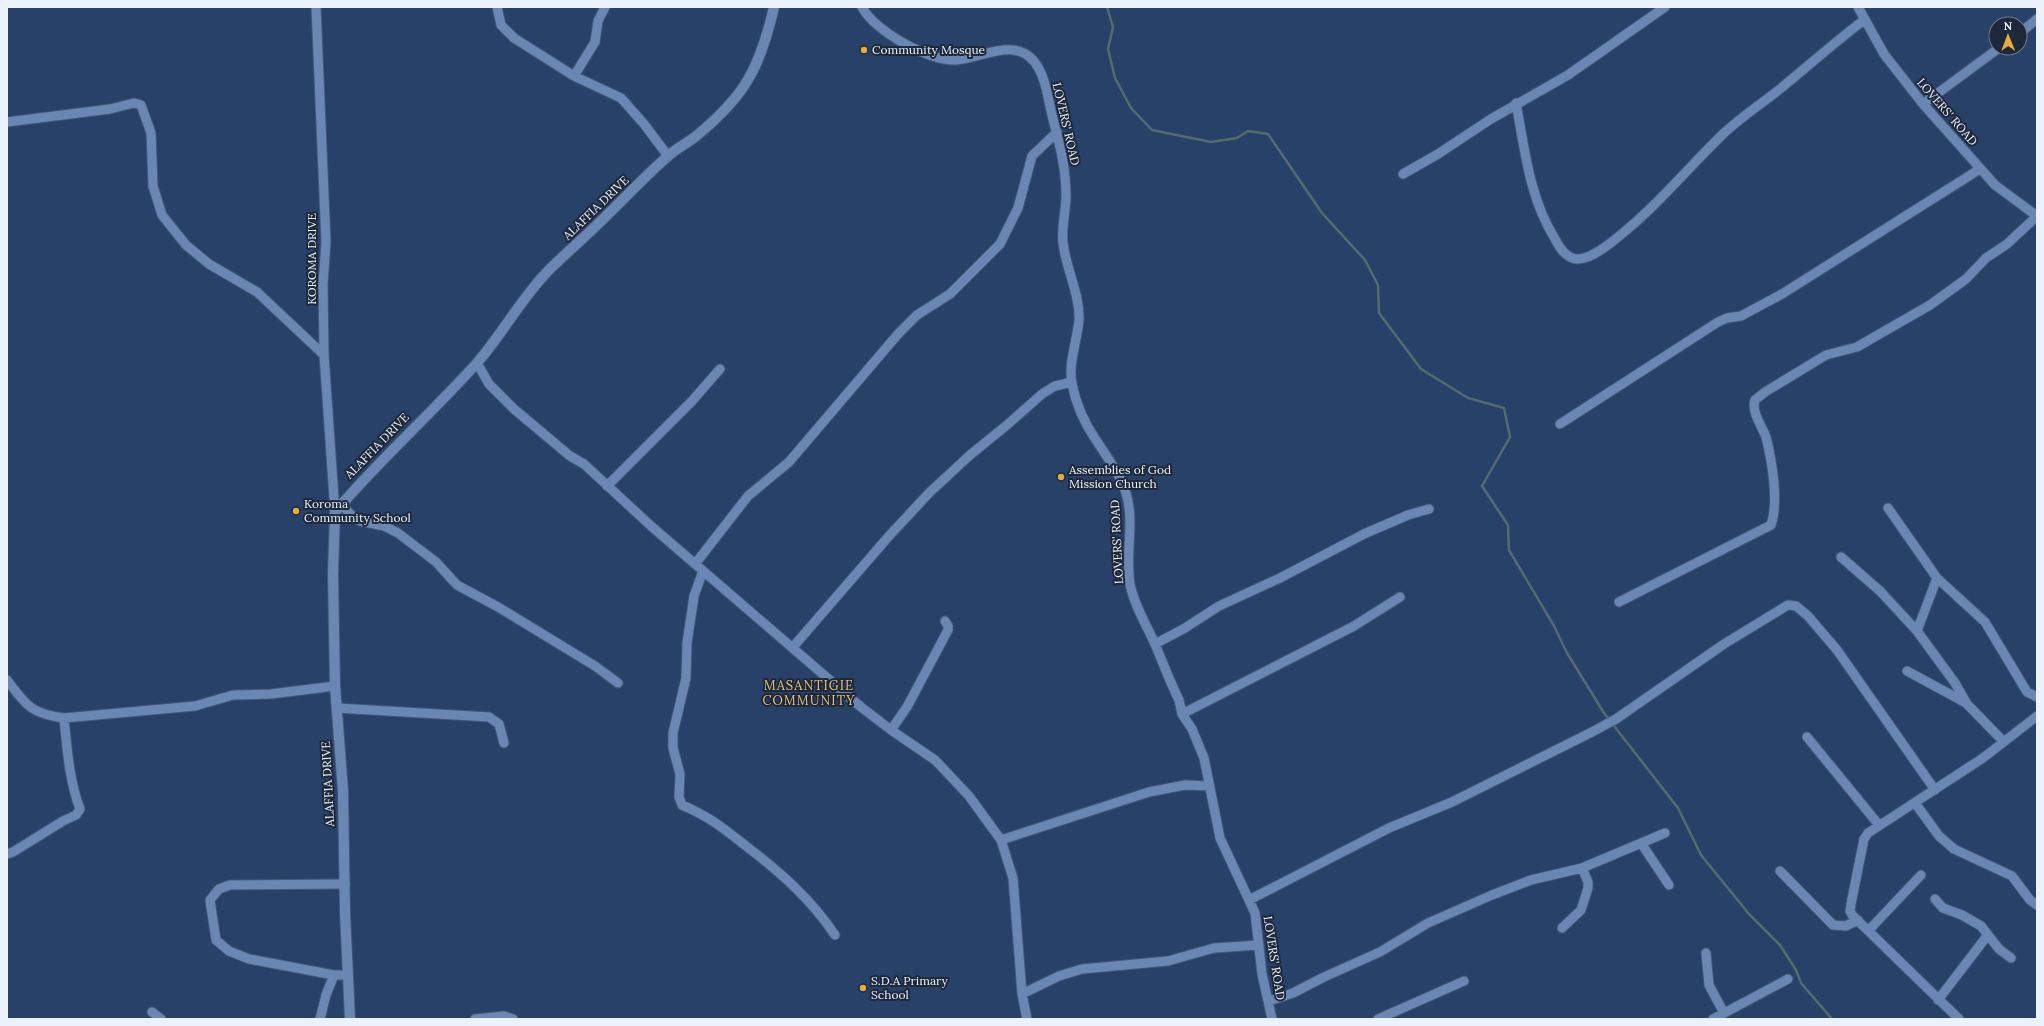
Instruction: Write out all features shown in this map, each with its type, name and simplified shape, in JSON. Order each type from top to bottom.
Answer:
[{"type":"street","name":"KOROMA DRIVE","points":[[316,7],[326,242],[323,284],[324,355],[338,508]]},
{"type":"street","points":[[497,7],[501,25],[514,38],[574,76],[621,98],[644,124],[668,156]]},
{"type":"street","points":[[574,76],[595,42],[598,21],[605,7]]},
{"type":"street","name":"ALAFFIA DRIVE","points":[[350,1019],[344,884],[344,791],[335,686],[333,574],[338,508],[406,435],[477,363],[521,303],[548,271],[668,156],[693,138],[723,113],[747,83],[762,49],[774,7]]},
{"type":"street","name":"LOVERS' ROAD","points":[[862,7],[872,21],[889,35],[935,57],[956,60],[986,52],[1006,50],[1020,52],[1031,57],[1040,70],[1061,146],[1065,172],[1066,198],[1062,241],[1077,300],[1079,319],[1075,342],[1072,382],[1077,402],[1084,420],[1118,476],[1126,495],[1130,531],[1130,582],[1137,605],[1179,700],[1182,714],[1192,729],[1201,749],[1220,838],[1255,913],[1262,974],[1272,1019]]},
{"type":"street","points":[[1403,174],[1516,104],[1568,75],[1666,7]]},
{"type":"street","name":"LOVERS' ROAD","points":[[1857,8],[1884,54],[1923,104],[1995,185],[2037,216]]},
{"type":"street","points":[[2028,26],[2037,19]]},
{"type":"street","points":[[1516,104],[1531,186],[1536,202],[1546,224],[1559,245],[1569,257],[1582,259],[1590,256],[1618,237],[1729,129],[1864,20]]},
{"type":"street","points":[[1923,104],[1988,56]]},
{"type":"street","points":[[7,122],[110,109],[134,103],[141,105],[151,133],[153,186],[162,215],[186,245],[209,264],[257,292],[324,355]]},
{"type":"street","points":[[695,564],[748,496],[789,462],[898,334],[917,315],[950,294],[1000,244],[1018,208],[1032,156],[1057,132]]},
{"type":"street","points":[[1560,424],[1718,322],[1727,318],[1741,316],[1782,294],[1980,169]]},
{"type":"street","points":[[1619,602],[1771,526],[1774,515],[1773,478],[1765,435],[1754,410],[1755,400],[1765,392],[1826,356],[1857,347],[1930,306],[1971,275],[1986,258],[2007,244],[2037,216]]},
{"type":"street","points":[[477,363],[489,384],[514,408],[570,456],[584,464],[703,571],[891,730],[935,760],[969,796],[1001,840],[1013,878],[1022,994],[1027,1019]]},
{"type":"street","points":[[607,486],[692,401],[720,368]]},
{"type":"street","points":[[793,647],[889,536],[930,493],[970,455],[1007,426],[1042,394],[1055,386],[1072,382]]},
{"type":"street","points":[[338,508],[360,521],[384,526],[398,533],[436,562],[457,584],[595,666],[618,683]]},
{"type":"street","points":[[1888,508],[1937,578],[1985,622],[2027,692],[2037,697]]},
{"type":"street","points":[[1155,644],[1185,628],[1218,606],[1280,578],[1364,534],[1408,515],[1429,509]]},
{"type":"street","points":[[1841,557],[1880,591],[1917,631],[1955,683],[1967,704],[2003,741]]},
{"type":"street","points":[[703,571],[694,596],[687,643],[686,678],[673,733],[674,748],[680,774],[679,797],[682,805],[708,816],[778,870],[812,905],[835,934]]},
{"type":"street","points":[[1917,631],[1937,578]]},
{"type":"street","points":[[1182,714],[1354,626],[1400,597]]},
{"type":"street","points":[[1249,900],[1389,828],[1452,802],[1616,719],[1724,644],[1788,605],[1796,606],[1808,616],[1836,650],[1935,790]]},
{"type":"street","points":[[891,730],[907,707],[948,630],[948,626],[945,621]]},
{"type":"street","points":[[1907,671],[1967,704]]},
{"type":"street","points":[[7,680],[25,704],[44,716],[64,718],[195,706],[233,695],[271,694],[335,686]]},
{"type":"street","points":[[337,708],[489,717],[499,724],[504,743]]},
{"type":"street","points":[[1958,1019],[1858,920],[1850,910],[1860,858],[1866,835],[1879,825],[1983,758],[2037,716]]},
{"type":"street","points":[[7,854],[13,852],[63,821],[76,815],[80,809],[75,797],[64,718]]},
{"type":"street","points":[[1807,737],[1879,825]]},
{"type":"street","points":[[1001,840],[1149,792],[1185,785],[1210,786]]},
{"type":"street","points":[[1915,803],[1939,836],[1949,845],[1964,855],[1996,867],[2012,876],[2030,900],[2037,905]]},
{"type":"street","points":[[1269,1001],[1293,993],[1324,977],[1380,952],[1428,923],[1492,895],[1531,880],[1582,868],[1665,833]]},
{"type":"street","points":[[1641,843],[1669,885]]},
{"type":"street","points":[[1562,928],[1582,910],[1588,882],[1582,868]]},
{"type":"street","points":[[1780,871],[1833,925],[1846,926],[1858,920]]},
{"type":"street","points":[[1869,930],[1921,875]]},
{"type":"street","points":[[344,884],[230,885],[219,889],[210,900],[216,940],[229,951],[249,959],[334,975],[348,975]]},
{"type":"street","points":[[1935,899],[1943,908],[1962,915],[1981,926],[1987,936],[1999,949],[2011,958]]},
{"type":"street","points":[[1938,1000],[1987,936]]},
{"type":"street","points":[[1022,994],[1058,976],[1082,969],[1168,962],[1214,948],[1259,945]]},
{"type":"street","points":[[1706,953],[1709,985],[1724,1013]]},
{"type":"street","points":[[320,1019],[326,995],[334,975]]},
{"type":"street","points":[[1713,1019],[1788,979]]},
{"type":"street","points":[[1378,1019],[1464,981]]},
{"type":"street","points":[[152,1012],[161,1019]]},
{"type":"street","points":[[475,1019],[504,1016],[513,1019]]},
{"type":"waterway","points":[[1107,7],[1113,27],[1108,49],[1115,78],[1131,108],[1152,130],[1211,142],[1237,138],[1248,131],[1268,134],[1322,213],[1365,260],[1378,285],[1379,313],[1421,369],[1468,398],[1504,408],[1510,437],[1482,486],[1508,525],[1509,550],[1554,626],[1567,653],[1604,713],[1678,808],[1701,855],[1749,914],[1780,945],[1796,970],[1801,983],[1832,1019]]},
{"type":"place","name":"Community Mosque","points":[[864,50]]},
{"type":"place","name":"Assemblies of God Mission Church","points":[[1061,477]]},
{"type":"place","name":"Koroma Community School","points":[[296,511]]},
{"type":"place","name":"S.D.A Primary School","points":[[863,988]]},
{"type":"district","name":"MASANTIGIE COMMUNITY","points":[[809,692]]}]
